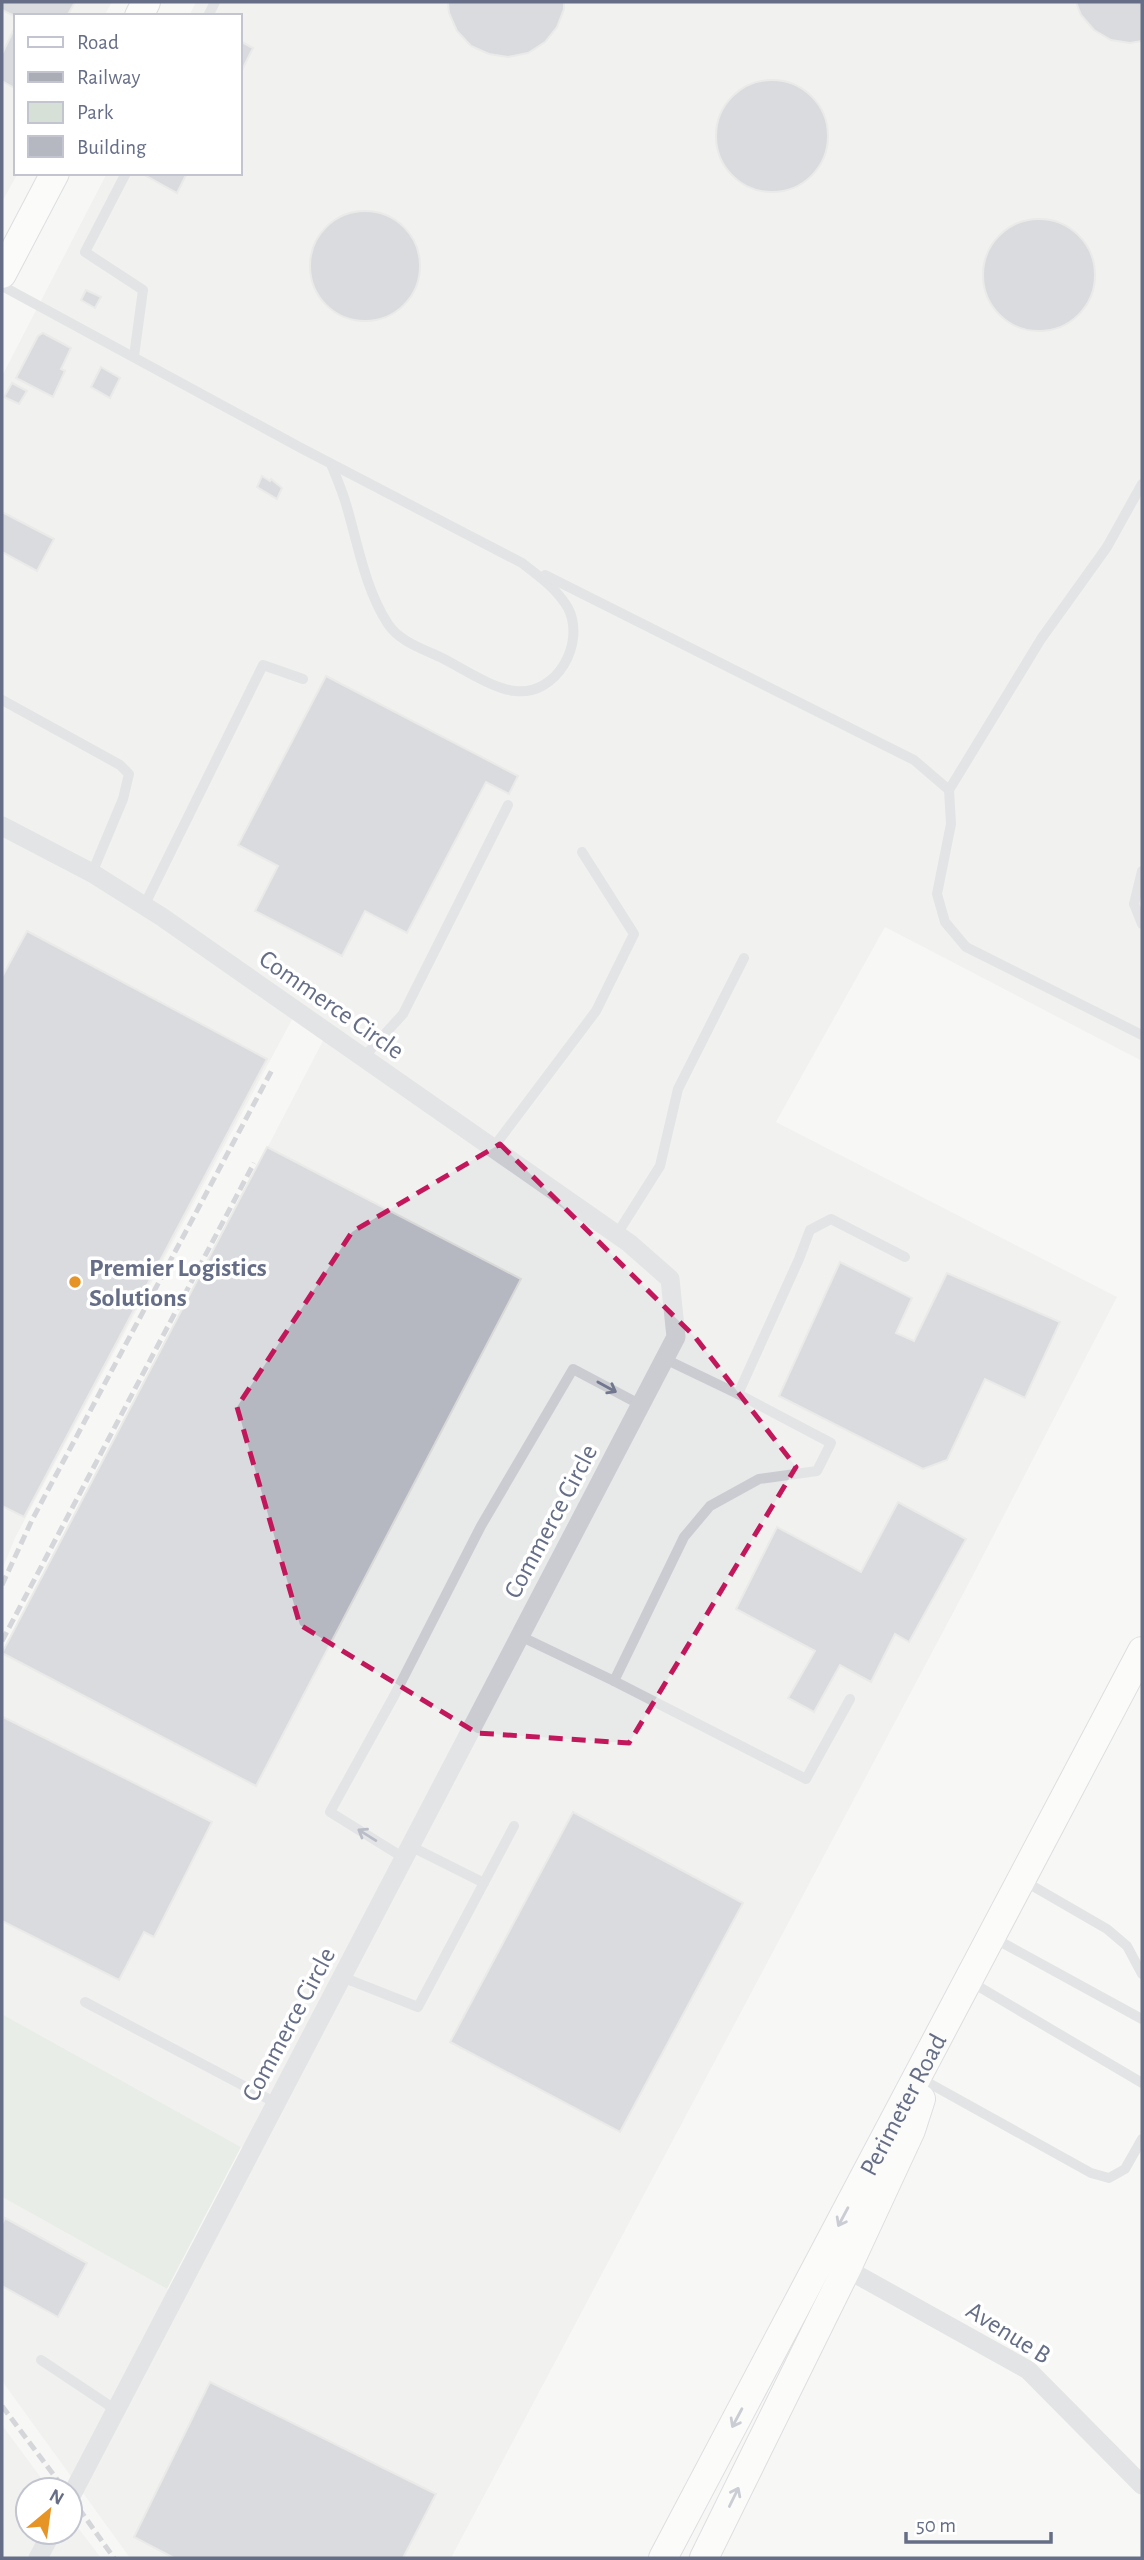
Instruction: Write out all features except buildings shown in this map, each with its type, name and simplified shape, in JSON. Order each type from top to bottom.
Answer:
[{"type":"street","points":[[3,273],[54,175]]},
{"type":"street","name":"Commerce Circle","points":[[2,826],[92,873],[144,906],[617,1234],[670,1279],[676,1337],[82,2476]]},
{"type":"street","name":"Perimeter Road","points":[[834,2262],[911,2130],[922,2080],[944,2026],[1141,1656]]},
{"type":"street","points":[[663,2558],[834,2262]]},
{"type":"street","points":[[704,2558],[834,2262]]},
{"type":"street","name":"Avenue B","points":[[834,2262],[1028,2370],[1142,2485]]},
{"type":"lane","points":[[125,175],[85,252],[143,290],[134,356]]},
{"type":"lane","points":[[3,273],[134,356],[331,464],[914,760],[948,790]]},
{"type":"lane","points":[[331,464],[345,500],[375,600],[390,626],[401,639],[515,691],[535,688],[555,677],[568,658],[574,633],[568,609],[549,584],[522,563]]},
{"type":"lane","points":[[1142,484],[1107,547],[1041,639],[948,790],[951,824],[937,894],[945,922],[967,947],[1142,1035]]},
{"type":"lane","points":[[144,906],[262,665],[303,679]]},
{"type":"lane","points":[[2,700],[120,765],[129,774],[123,799],[92,873]]},
{"type":"lane","points":[[363,1058],[403,1014],[508,805]]},
{"type":"lane","points":[[493,1148],[596,1012],[634,934],[582,852]]},
{"type":"lane","points":[[1142,871],[1134,904],[1142,924]]},
{"type":"lane","points":[[617,1234],[660,1167],[678,1089],[744,958]]},
{"type":"lane","points":[[738,1394],[810,1230],[831,1219],[905,1256]]},
{"type":"lane","points":[[614,1681],[684,1538],[710,1506],[759,1479],[817,1471],[831,1443],[665,1359]]},
{"type":"lane","points":[[484,1883],[407,1852],[330,1812],[394,1696],[481,1526],[573,1368],[641,1405]]},
{"type":"lane","points":[[520,1636],[806,1779],[850,1699]]},
{"type":"lane","points":[[342,1977],[418,2007],[514,1826]]},
{"type":"lane","points":[[1021,1880],[1107,1928],[1127,1946],[1142,1974]]},
{"type":"lane","points":[[991,1937],[1142,2020]]},
{"type":"lane","points":[[968,1980],[1142,2083]]},
{"type":"lane","points":[[85,2003],[276,2104]]},
{"type":"lane","points":[[922,2080],[1091,2173],[1109,2178],[1125,2169],[1142,2139]]},
{"type":"lane","points":[[41,2360],[116,2410]]},
{"type":"highlighted area","points":[[500,1144],[695,1337],[796,1467],[629,1743],[477,1733],[300,1625],[237,1407],[352,1232]]},
{"type":"shaded area","points":[[2,2],[112,2],[105,14],[14,14],[14,175],[17,175],[2,202]]},
{"type":"shaded area","points":[[196,2],[1142,2],[1142,1061],[885,927],[776,1122],[1117,1297],[971,1579],[451,2558],[130,2558],[84,2494],[84,2476],[71,2476],[2,2381],[2,2197],[176,2294],[250,2152],[2,2014],[2,1657],[327,1033],[296,1012],[15,1538],[2,1570],[2,376],[106,175],[242,175],[242,14],[190,14]]},
{"type":"shaded area","points":[[2,2425],[40,2476],[14,2476],[14,2546],[84,2546],[84,2536],[101,2558],[2,2558]]},
{"type":"green space","points":[[2,2014],[241,2147],[167,2289],[2,2197]]},
{"type":"railway","points":[[2,1585],[32,1520],[272,1070]]},
{"type":"railway","points":[[2,1641],[254,1163]]},
{"type":"railway","points":[[2,2406],[54,2476]]},
{"type":"railway","points":[[84,2516],[114,2558]]},
{"type":"place","name":"Premier Logistics Solutions","points":[[75,1282]]}]
